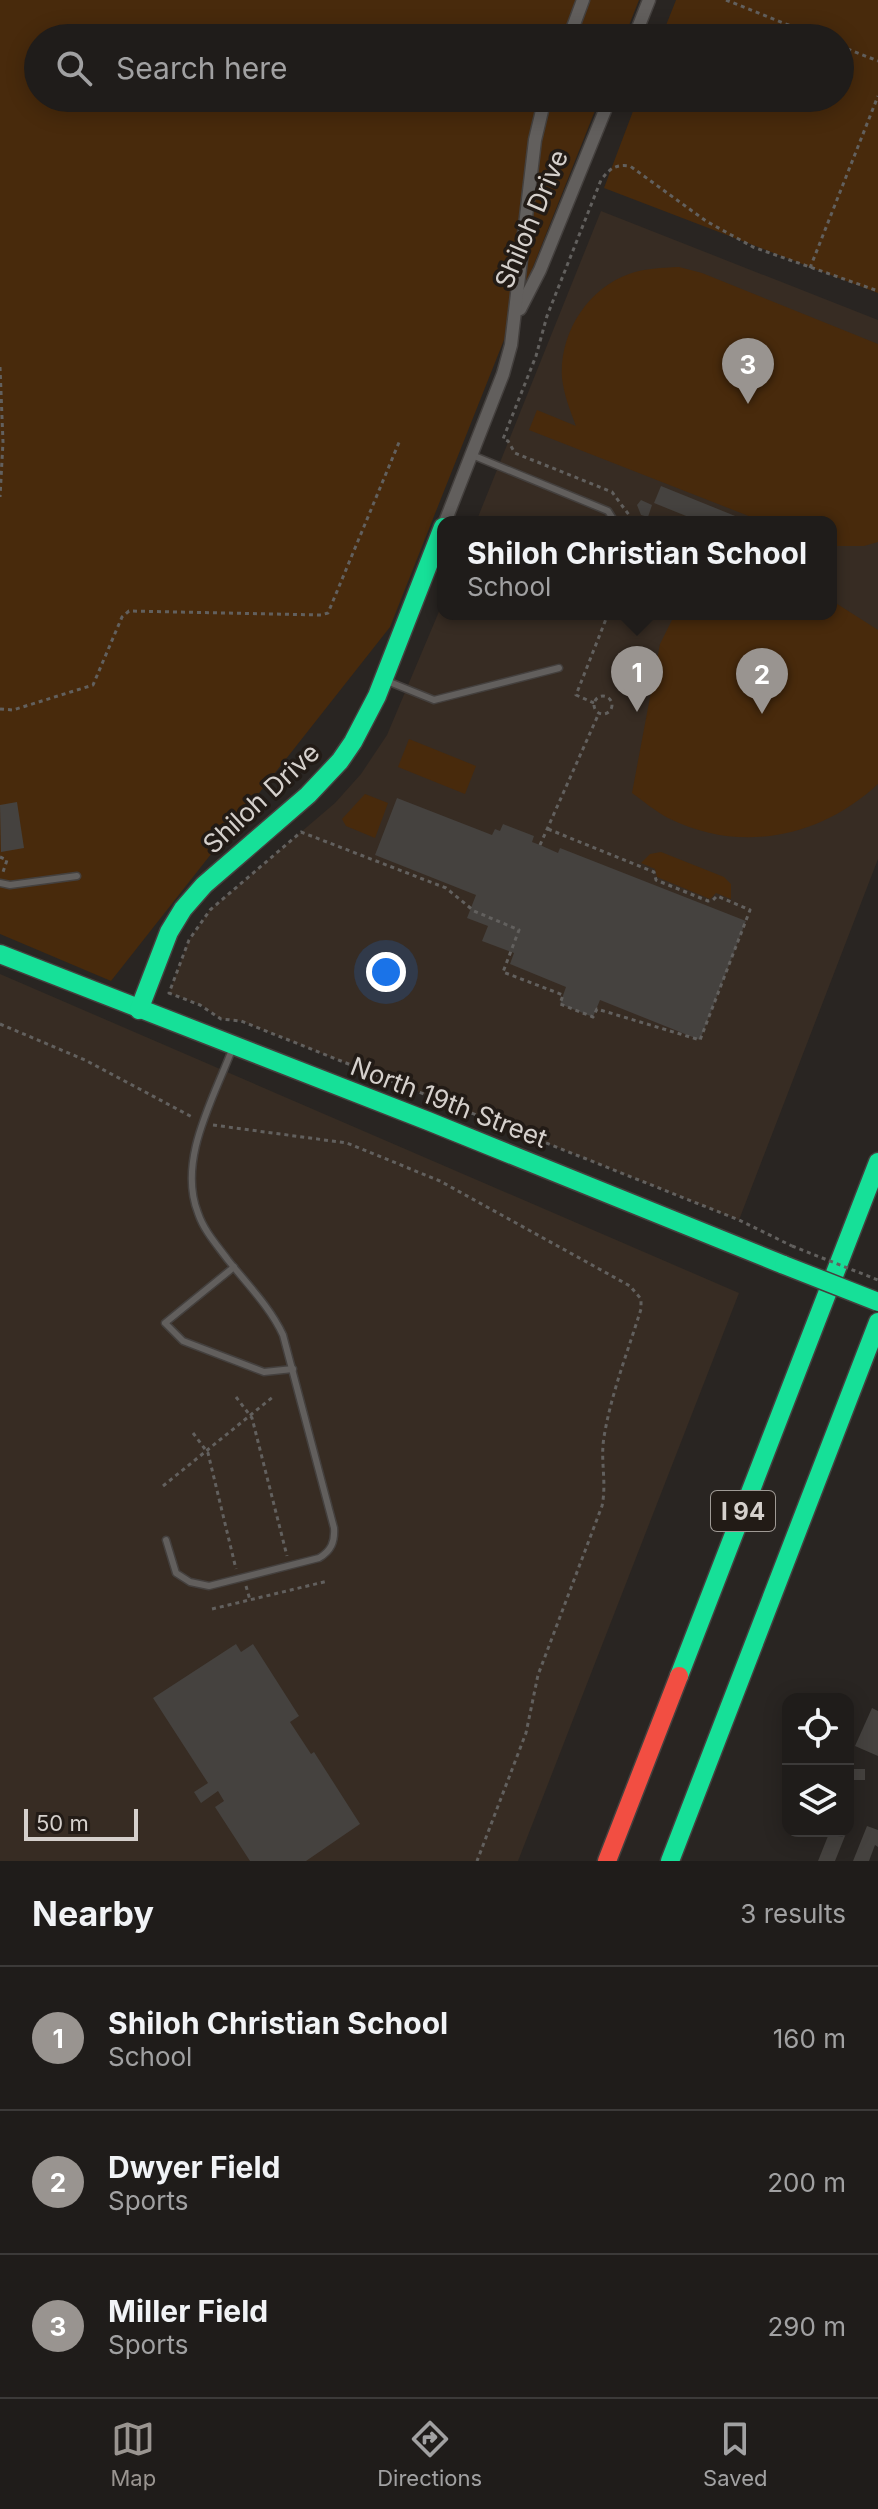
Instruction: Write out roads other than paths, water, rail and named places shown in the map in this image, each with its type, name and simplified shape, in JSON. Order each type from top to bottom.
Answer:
[{"type":"main road","name":"Shiloh Drive","points":[[139,1010],[169,932],[183,909],[204,885],[308,795],[340,761],[366,720],[437,543]]},
{"type":"main road","name":"North 19th Street","points":[[0,954],[428,1121],[878,1302]]},
{"type":"main road","name":"I 94","points":[[607,1861],[878,1162]]},
{"type":"main road","name":"I 94","points":[[670,1861],[878,1322]]},
{"type":"street","points":[[574,24],[583,0]]},
{"type":"street","points":[[640,24],[649,0]]},
{"type":"street","name":"Shiloh Drive","points":[[448,516],[508,360],[517,315],[535,140],[542,112]]},
{"type":"street","name":"Shiloh Drive","points":[[517,315],[540,270],[604,112]]},
{"type":"lane","points":[[472,455],[608,511],[611,516]]},
{"type":"lane","points":[[383,680],[434,700],[559,668]]},
{"type":"lane","points":[[0,883],[15,885],[77,876]]},
{"type":"lane","points":[[166,1540],[172,1567],[182,1578],[209,1586],[326,1554],[335,1538],[293,1369],[278,1323],[201,1222],[191,1187],[191,1163],[233,1047]]},
{"type":"lane","points":[[234,1267],[165,1323],[183,1341],[264,1372],[293,1369]]},
{"type":"place","name":"Miller Field","points":[[748,404]]},
{"type":"place","name":"Shiloh Christian School","points":[[637,712]]},
{"type":"place","name":"Dwyer Field","points":[[762,714]]}]
